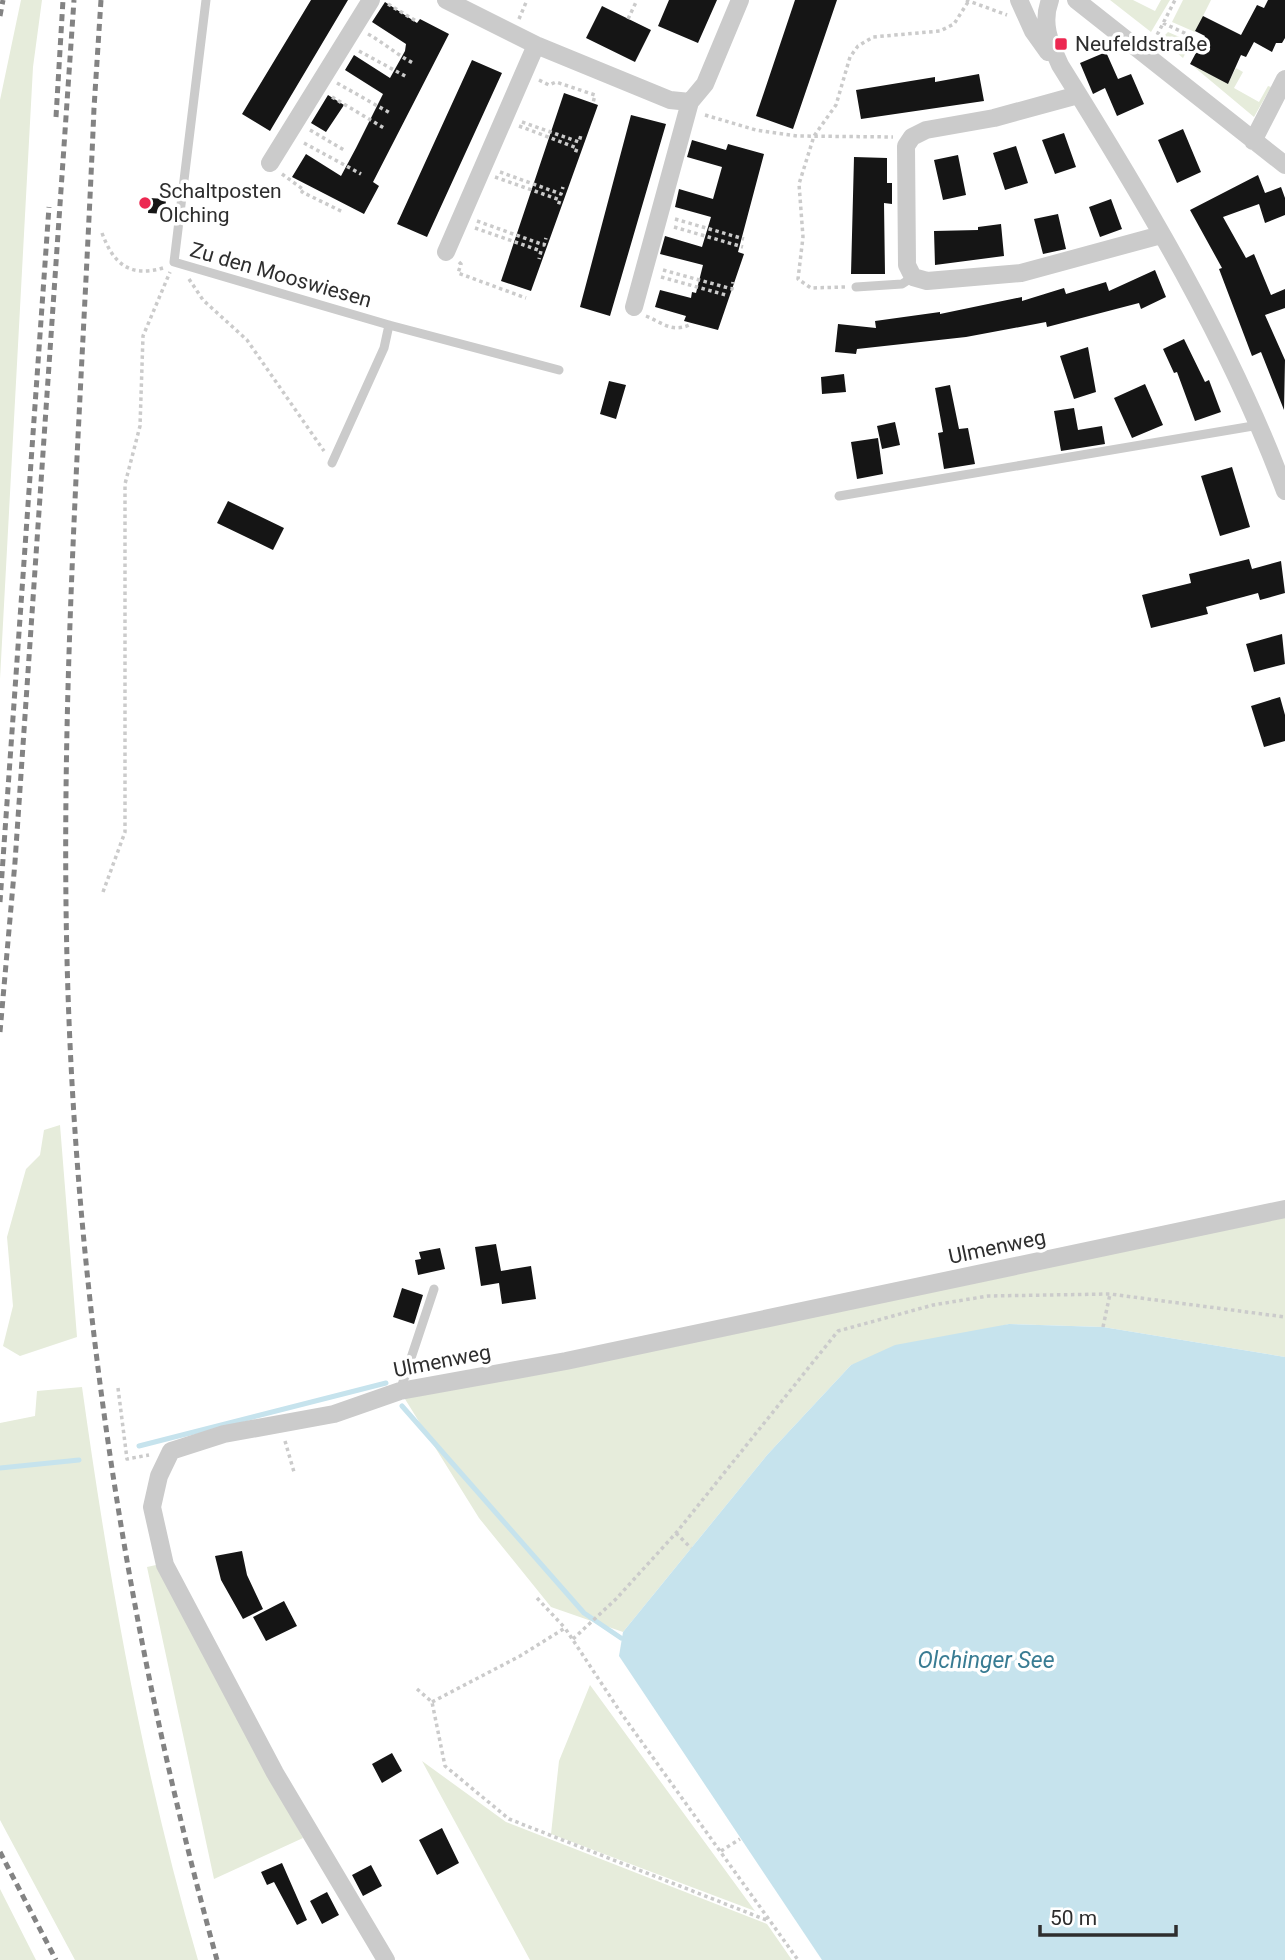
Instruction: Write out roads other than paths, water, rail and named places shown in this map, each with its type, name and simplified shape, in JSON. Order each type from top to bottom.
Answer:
[{"type":"street","points":[[270,163],[371,0]]},
{"type":"street","points":[[446,0],[536,45],[670,100],[690,102]]},
{"type":"street","points":[[634,307],[690,102],[705,84],[740,0]]},
{"type":"street","points":[[1050,0],[1045,16],[1046,35],[1060,65],[1161,235],[1260,425],[1285,491]]},
{"type":"street","points":[[1076,0],[1285,165]]},
{"type":"street","points":[[1023,8],[1042,47],[1060,65]]},
{"type":"street","points":[[446,252],[536,45]]},
{"type":"street","points":[[1253,141],[1285,79]]},
{"type":"street","points":[[1079,95],[994,118],[926,130],[912,137],[906,146],[907,265],[913,277],[927,281],[1021,273],[1161,235]]},
{"type":"street","name":"Ulmenweg","points":[[386,1960],[275,1773],[165,1565],[152,1507],[159,1476],[171,1451],[225,1434],[334,1414],[400,1391],[566,1361],[1285,1209]]},
{"type":"lane","name":"Zu den Mooswiesen","points":[[206,0],[174,262],[389,325],[559,370]]},
{"type":"lane","points":[[856,287],[902,284],[913,277]]},
{"type":"lane","name":"Zu den Mooswiesen","points":[[332,463],[384,348],[389,325]]},
{"type":"lane","points":[[839,496],[1260,425]]},
{"type":"lane","points":[[400,1391],[434,1289]]},
{"type":"water","name":"Olchinger See","points":[[1009,1324],[1103,1327],[1285,1357],[1285,1960],[822,1960],[619,1656],[623,1632],[767,1455],[851,1365],[895,1345]]},
{"type":"waterway","points":[[139,1446],[386,1383]]},
{"type":"waterway","points":[[402,1406],[584,1613],[621,1638]]},
{"type":"waterway","points":[[0,1468],[79,1460]]},
{"type":"railway","points":[[0,16],[3,0]]},
{"type":"railway","points":[[56,117],[63,0]]},
{"type":"railway","points":[[0,1032],[15,862],[74,0]]},
{"type":"railway","points":[[101,0],[75,506],[68,705],[66,904],[70,1038],[90,1305],[107,1437],[154,1700],[183,1831],[217,1960]]},
{"type":"railway","points":[[0,902],[49,207]]},
{"type":"railway","points":[[0,1852],[56,1960]]},
{"type":"place","name":"Neufeldstraße","points":[[1061,44]]},
{"type":"place","name":"Schaltposten Olching","points":[[145,203]]}]
